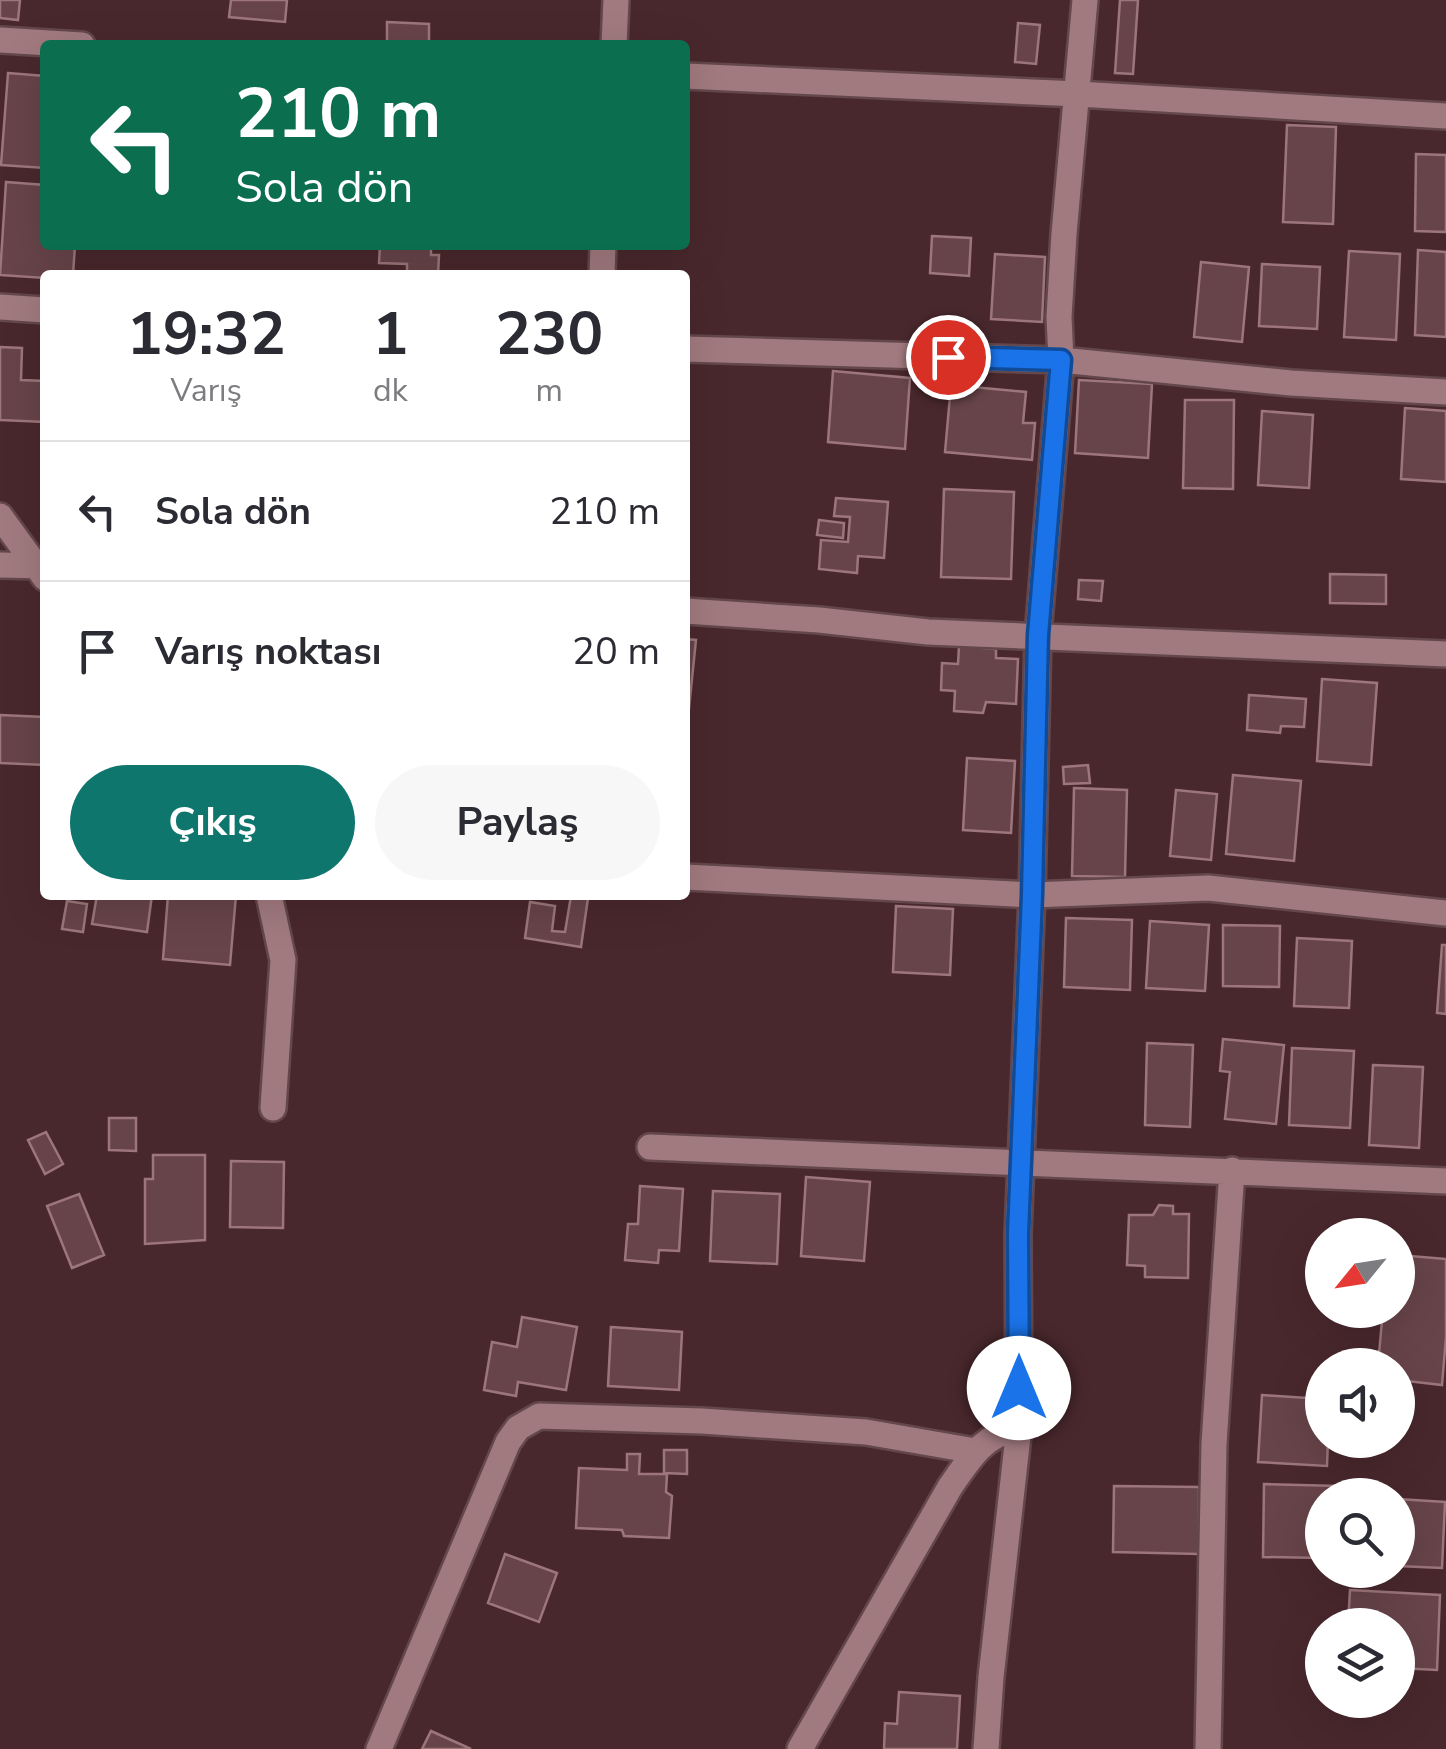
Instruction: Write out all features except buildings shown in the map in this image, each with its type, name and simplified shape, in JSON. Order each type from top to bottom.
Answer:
[{"type":"street","points":[[614,40],[616,0]]},
{"type":"street","points":[[986,1749],[1019,1427],[1018,1234],[1038,635],[1061,360],[1059,317],[1064,234],[1085,0]]},
{"type":"street","points":[[0,40],[40,42]]},
{"type":"street","points":[[690,76],[1446,116]]},
{"type":"street","points":[[0,307],[40,310]]},
{"type":"street","points":[[690,349],[1061,360],[1291,383],[1446,392]]},
{"type":"street","points":[[0,516],[40,567]]},
{"type":"street","points":[[0,564],[40,570]]},
{"type":"street","points":[[690,611],[928,632],[1446,654]]},
{"type":"street","points":[[690,877],[1032,895],[1208,888],[1446,913]]},
{"type":"street","points":[[270,900],[283,960],[273,1108]]},
{"type":"street","points":[[650,1147],[1446,1181]]},
{"type":"street","points":[[1208,1749],[1214,1444],[1232,1170]]},
{"type":"street","points":[[378,1749],[508,1442],[518,1428],[539,1416],[702,1420],[866,1432],[975,1451]]},
{"type":"street","points":[[800,1749],[930,1520],[975,1451],[992,1436],[1019,1427]]},
{"type":"route","points":[[948,357],[1061,360],[1038,635],[1018,1234],[1019,1388]]}]
